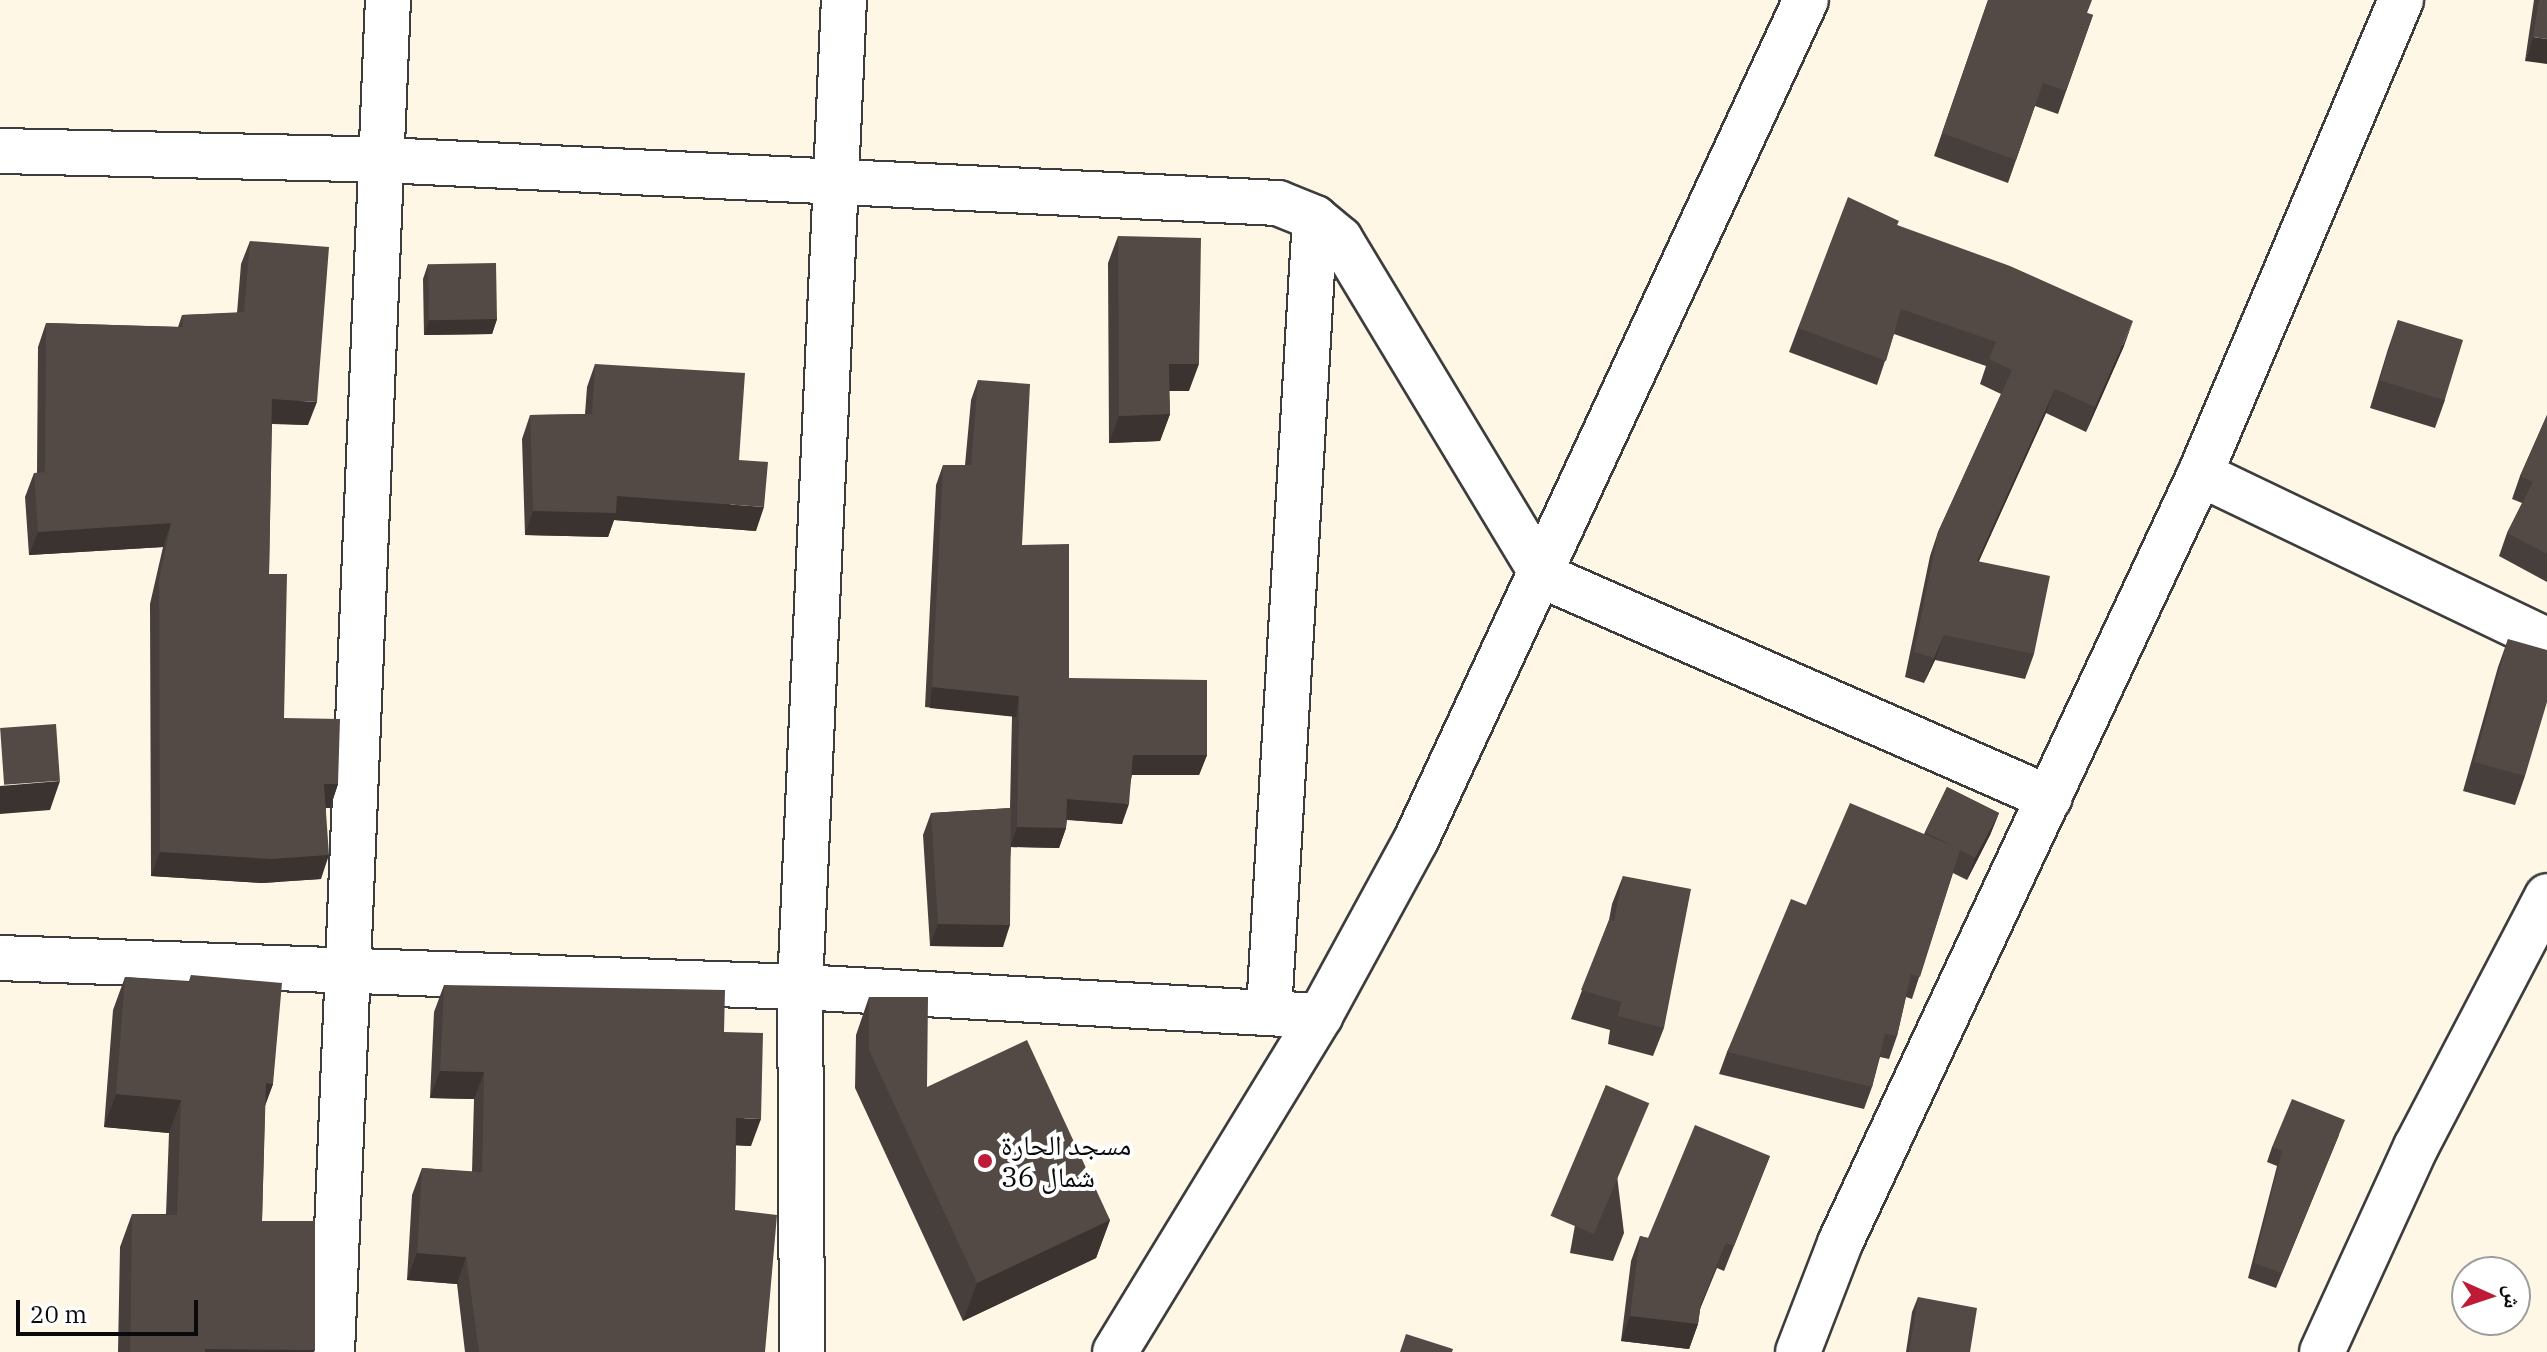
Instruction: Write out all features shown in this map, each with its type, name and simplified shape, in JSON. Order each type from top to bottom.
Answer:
[{"type":"street","points":[[332,1352],[388,0]]},
{"type":"street","points":[[802,1352],[800,987],[844,0]]},
{"type":"street","points":[[1115,1352],[1320,1016],[1416,840],[1543,576],[1806,0]]},
{"type":"street","points":[[1798,1352],[1840,1243],[2200,474],[2401,0]]},
{"type":"street","points":[[0,151],[383,160],[838,179],[1278,203],[1315,218],[1340,239],[1543,576],[2049,798]]},
{"type":"street","points":[[1269,1011],[1315,218]]},
{"type":"street","points":[[2200,474],[2547,640]]},
{"type":"street","points":[[2322,1352],[2416,1147],[2547,896]]},
{"type":"street","points":[[0,958],[800,987],[1320,1016]]},
{"type":"building","points":[[1988,0],[2092,0],[2087,13],[2093,15],[2066,91],[2043,83],[2016,160],[1942,133]]},
{"type":"building","points":[[2539,0],[2547,0],[2547,39],[2533,37]]},
{"type":"building","points":[[1848,197],[1899,221],[1897,225],[2010,266],[2133,321],[2095,407],[2055,389],[1977,561],[2050,576],[2034,654],[1944,635],[1934,658],[1914,652],[1938,532],[2012,370],[1989,359],[1996,342],[1901,309],[1886,361],[1798,328]]},
{"type":"building","points":[[1118,236],[1201,238],[1199,364],[1169,364],[1170,414],[1119,416]]},
{"type":"building","points":[[250,241],[329,247],[317,402],[272,399],[269,574],[287,574],[284,718],[340,719],[338,784],[324,784],[329,855],[271,859],[160,852],[159,580],[171,523],[38,532],[34,473],[45,472],[46,323],[183,327],[182,315],[244,312]]},
{"type":"building","points":[[496,263],[497,319],[429,320],[428,264]]},
{"type":"building","points":[[2398,320],[2463,340],[2445,400],[2380,380]]},
{"type":"building","points":[[595,364],[745,373],[739,460],[768,462],[764,507],[617,496],[616,513],[533,511],[530,415],[592,414]]},
{"type":"building","points":[[978,380],[1030,384],[1022,545],[1069,544],[1069,678],[1207,680],[1207,755],[1133,755],[1129,804],[1067,799],[1066,828],[1017,827],[1019,696],[932,687],[943,465],[971,465]]},
{"type":"building","points":[[2547,415],[2547,554],[2507,533],[2533,482],[2520,476]]},
{"type":"building","points":[[2508,639],[2547,650],[2547,702],[2525,776],[2474,762]]},
{"type":"building","points":[[56,724],[60,781],[4,785],[0,728]]},
{"type":"building","points":[[1947,787],[1999,813],[1975,858],[1960,850],[1920,977],[1911,974],[1897,1036],[1885,1034],[1872,1087],[1727,1052],[1791,899],[1806,905],[1850,803],[1955,847],[1925,832]]},
{"type":"building","points":[[1011,808],[1010,925],[938,924],[931,813]]},
{"type":"building","points":[[1623,876],[1691,889],[1664,1028],[1618,1016],[1621,1002],[1581,990],[1609,920],[1614,921]]},
{"type":"building","points":[[191,975],[282,983],[273,1084],[266,1083],[262,1221],[315,1221],[315,1350],[130,1352],[132,1214],[177,1215],[181,1100],[116,1094],[125,977],[190,982]]},
{"type":"building","points":[[444,985],[725,990],[724,1032],[763,1033],[761,1119],[736,1118],[735,1210],[777,1215],[765,1352],[479,1352],[466,1257],[417,1253],[422,1168],[482,1172],[484,1072],[440,1071]]},
{"type":"building","points":[[869,997],[928,997],[927,1087],[1027,1040],[1110,1220],[977,1283],[869,1050]]},
{"type":"building","points":[[1606,1085],[1649,1103],[1594,1234],[1551,1216]]},
{"type":"building","points":[[2292,1099],[2345,1120],[2282,1273],[2254,1263],[2282,1151],[2272,1147]]},
{"type":"building","points":[[1695,1125],[1770,1156],[1734,1246],[1726,1243],[1701,1304],[1698,1324],[1630,1316],[1640,1236],[1648,1238]]},
{"type":"building","points":[[1918,1297],[1977,1308],[1970,1352],[1909,1352]]},
{"type":"building","points":[[1406,1334],[1453,1349],[1452,1352],[1400,1352]]},
{"type":"place","name":"مسجد الحارة 36 شمال","points":[[985,1161]]}]
